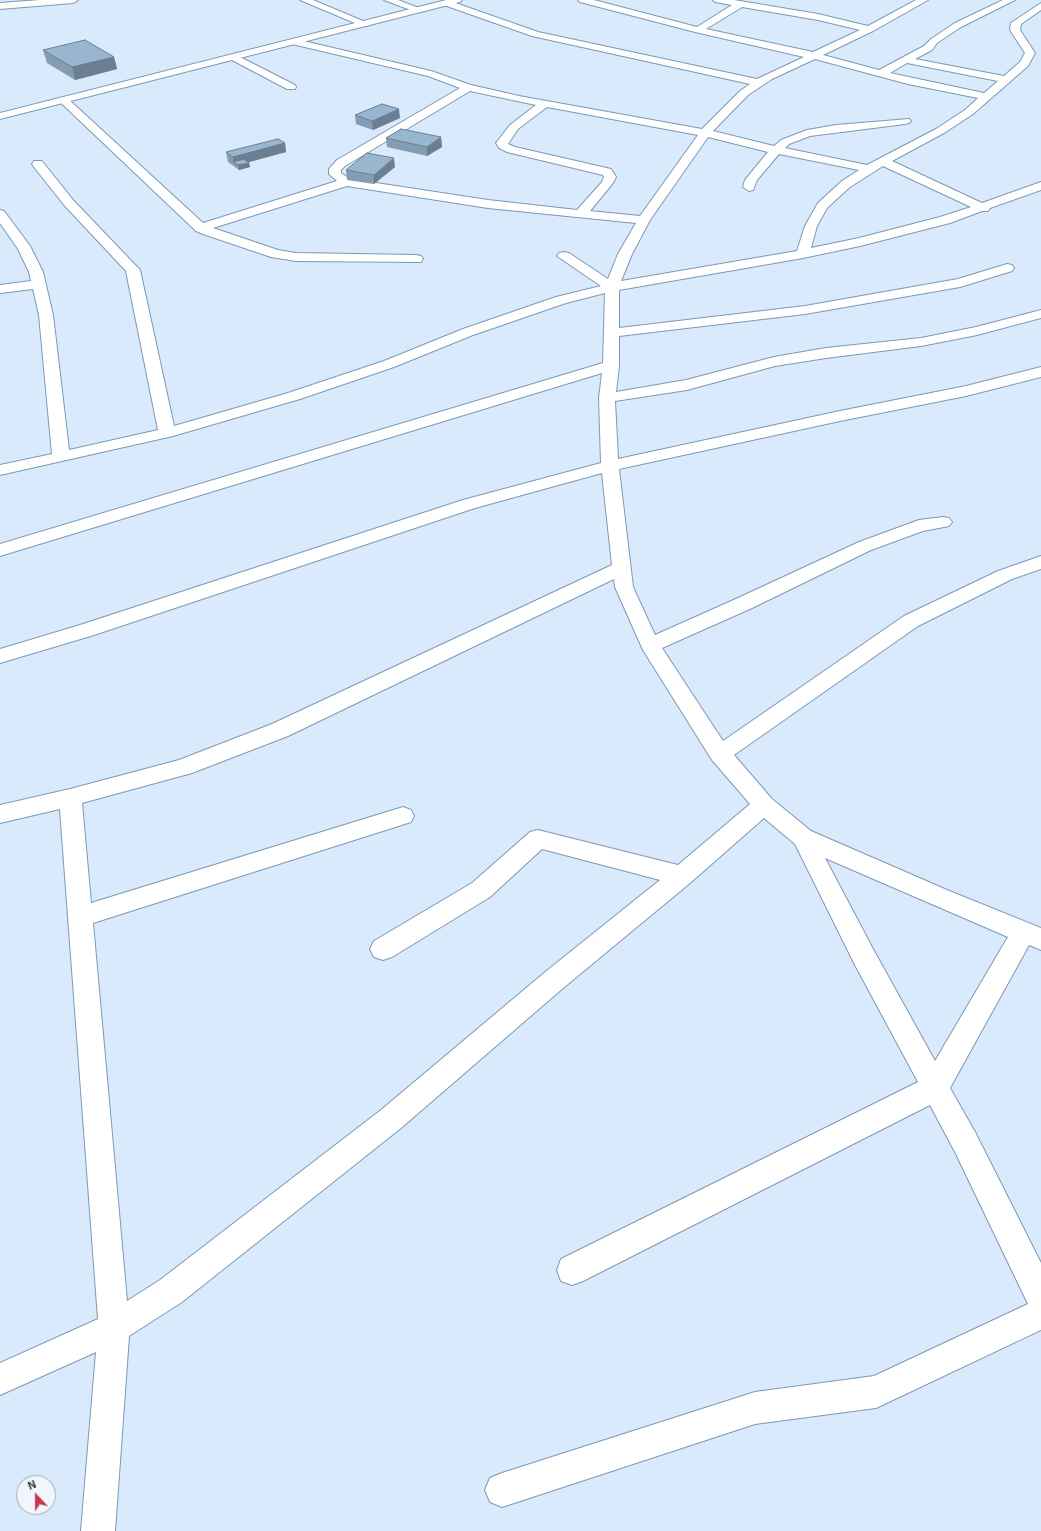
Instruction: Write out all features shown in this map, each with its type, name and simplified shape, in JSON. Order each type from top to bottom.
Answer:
[{"type":"street","points":[[0,6],[73,0]]},
{"type":"street","points":[[305,0],[365,24]]},
{"type":"street","points":[[390,0],[419,10]]},
{"type":"street","points":[[583,0],[601,6],[698,30],[814,56],[908,81],[987,97]]},
{"type":"street","points":[[601,6],[618,0]]},
{"type":"street","points":[[718,0],[818,17],[870,29]]},
{"type":"street","points":[[572,1270],[935,1088],[1032,935],[938,897],[804,838],[764,805],[720,754],[650,645],[624,587],[610,466],[608,398],[611,366],[612,286],[626,254],[644,220],[705,133],[744,93],[768,77],[870,29],[922,0]]},
{"type":"street","points":[[880,74],[928,48],[934,41],[958,25],[1010,0]]},
{"type":"street","points":[[0,116],[452,1],[520,30],[535,34],[760,82]]},
{"type":"street","points":[[698,30],[740,4]]},
{"type":"street","points":[[803,254],[811,226],[822,206],[846,184],[882,161],[940,131],[987,97],[1036,54],[1015,30],[1016,23],[1041,6]]},
{"type":"street","points":[[1015,30],[1028,33]]},
{"type":"street","points":[[295,42],[431,74],[468,87],[545,104],[705,133],[776,150],[869,169]]},
{"type":"street","points":[[234,57],[291,87]]},
{"type":"street","points":[[906,60],[1006,80]]},
{"type":"street","points":[[1020,68],[1034,71]]},
{"type":"street","points":[[346,182],[335,174],[335,169],[342,163],[468,87]]},
{"type":"street","points":[[63,100],[201,228],[276,254],[296,257],[416,259]]},
{"type":"street","points":[[545,104],[514,127],[502,143],[503,146],[511,150],[607,172],[610,177],[607,183],[581,214]]},
{"type":"street","points":[[750,187],[751,180],[776,150],[785,142],[807,133],[870,123],[905,121]]},
{"type":"street","points":[[882,161],[984,208]]},
{"type":"street","points":[[38,164],[69,203],[107,241],[133,270],[167,433]]},
{"type":"street","points":[[201,228],[346,182],[488,204],[644,220]]},
{"type":"street","points":[[0,470],[167,433],[294,396],[389,364],[468,332],[561,300],[612,286],[803,254],[860,242],[984,208],[1041,186]]},
{"type":"street","points":[[0,214],[25,249],[36,272],[46,315],[61,457]]},
{"type":"street","points":[[564,256],[612,286]]},
{"type":"street","points":[[611,333],[805,310],[960,283],[1007,268]]},
{"type":"street","points":[[0,289],[39,284]]},
{"type":"street","points":[[608,398],[687,386],[774,362],[826,353],[921,342],[977,331],[1041,314]]},
{"type":"street","points":[[0,550],[611,366]]},
{"type":"street","points":[[0,656],[87,630],[469,504],[610,466],[840,416],[966,391],[1041,372]]},
{"type":"street","points":[[650,645],[745,604],[865,546],[918,526],[943,522]]},
{"type":"street","points":[[720,754],[910,621],[1005,575],[1041,562]]},
{"type":"street","points":[[0,814],[70,798],[184,767],[280,730],[622,568]]},
{"type":"street","points":[[70,798],[114,1328],[98,1531]]},
{"type":"street","points":[[0,1379],[114,1328],[171,1291],[391,1118],[553,981],[682,876],[764,805]]},
{"type":"street","points":[[80,917],[403,816]]},
{"type":"street","points":[[383,950],[481,890],[538,838],[682,876]]},
{"type":"street","points":[[804,838],[864,957],[965,1142],[1041,1296]]},
{"type":"street","points":[[502,1490],[755,1408],[876,1392],[1041,1314]]},
{"type":"building","points":[[85,40],[114,57],[72,67],[43,50]]},
{"type":"building","points":[[382,104],[399,109],[372,121],[355,115]]},
{"type":"building","points":[[401,129],[441,137],[427,147],[386,138]]},
{"type":"building","points":[[278,139],[285,143],[233,157],[226,152]]},
{"type":"building","points":[[367,153],[394,158],[374,175],[346,170]]},
{"type":"building","points":[[244,159],[249,163],[238,165],[233,162]]}]
